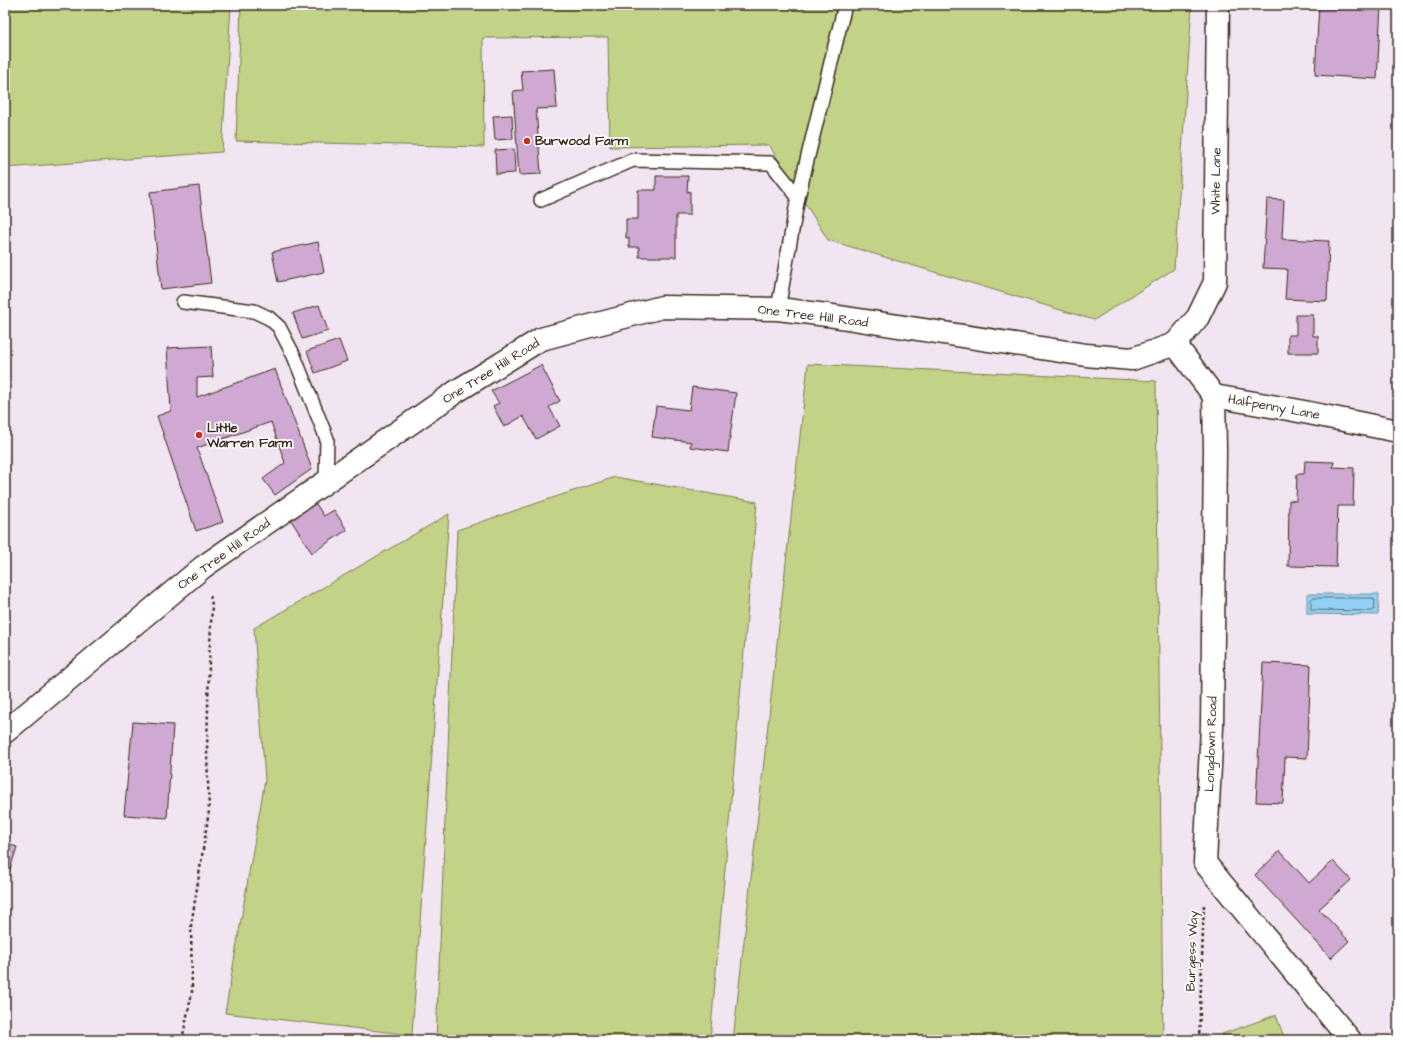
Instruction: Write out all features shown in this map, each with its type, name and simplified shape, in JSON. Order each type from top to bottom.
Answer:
[{"type":"street","name":"White Lane","points":[[1175,344],[1198,317],[1215,282],[1218,5]]},
{"type":"street","name":"One Tree Hill Road","points":[[5,732],[203,567],[456,391],[541,339],[662,307],[778,309],[1086,355],[1132,359],[1175,344]]},
{"type":"street","name":"Halfpenny Lane","points":[[1175,344],[1214,396],[1398,431]]},
{"type":"street","name":"Longdown Road","points":[[1214,396],[1215,449],[1212,727],[1205,863],[1350,1040]]},
{"type":"lane","points":[[778,309],[798,197],[845,5]]},
{"type":"lane","points":[[541,200],[633,160],[771,163],[798,197]]},
{"type":"lane","points":[[183,302],[254,311],[269,318],[278,327],[294,356],[327,439],[326,481]]},
{"type":"path","points":[[182,1040],[192,992],[191,926],[209,811],[207,751],[212,605],[203,567]]},
{"type":"path","name":"Burgess Way","points":[[1199,1040],[1204,901]]},
{"type":"green space","points":[[5,5],[231,5],[222,152],[5,168]]},
{"type":"green space","points":[[241,5],[1192,5],[1174,269],[1094,320],[828,240],[769,145],[610,147],[608,37],[483,38],[484,147],[236,141]]},
{"type":"green space","points":[[808,364],[1156,381],[1163,1040],[733,1040]]},
{"type":"green space","points":[[615,477],[757,502],[710,1040],[436,1040],[457,530]]},
{"type":"green space","points":[[449,514],[412,1035],[225,1013],[265,780],[254,628]]},
{"type":"green space","points":[[1276,1015],[1285,1040],[1224,1040],[1222,1034]]},
{"type":"water","points":[[1307,594],[1379,594],[1378,615],[1307,614]]},
{"type":"building","points":[[1319,5],[1381,5],[1377,79],[1315,75]]},
{"type":"building","name":"Burwood Farm","points":[[554,69],[557,108],[536,109],[541,174],[519,175],[513,91],[523,90],[521,71]]},
{"type":"building","points":[[512,115],[513,139],[495,140],[493,116]]},
{"type":"building","points":[[514,149],[515,173],[496,174],[495,150]]},
{"type":"building","points":[[656,176],[688,176],[687,192],[690,191],[690,215],[676,215],[676,257],[639,257],[639,247],[629,247],[629,238],[626,238],[626,219],[638,219],[638,190],[656,190]]},
{"type":"building","points":[[199,186],[211,283],[161,289],[150,192]]},
{"type":"building","points":[[1267,199],[1284,200],[1282,239],[1329,241],[1327,301],[1285,299],[1287,269],[1263,268]]},
{"type":"building","points":[[318,242],[324,272],[278,282],[272,252]]},
{"type":"building","points":[[319,305],[328,331],[302,339],[293,313]]},
{"type":"building","points":[[1296,315],[1313,315],[1313,336],[1318,336],[1318,353],[1288,353],[1288,335],[1296,335]]},
{"type":"building","points":[[339,340],[347,361],[315,373],[307,351]]},
{"type":"building","name":"Little Warren Farm","points":[[211,346],[213,377],[197,378],[197,397],[275,369],[312,469],[275,495],[263,479],[285,463],[271,422],[197,448],[223,522],[196,531],[157,416],[171,411],[167,348]]},
{"type":"building","points":[[541,365],[560,401],[549,407],[560,426],[536,439],[523,416],[504,427],[493,406],[499,403],[491,391]]},
{"type":"building","points":[[692,387],[736,393],[728,452],[690,447],[691,442],[652,437],[656,406],[689,410]]},
{"type":"building","points":[[1305,461],[1334,462],[1333,467],[1354,468],[1353,506],[1338,506],[1336,567],[1288,566],[1289,500],[1296,501],[1297,474],[1304,474]]},
{"type":"building","points":[[314,501],[324,516],[334,510],[347,530],[312,553],[289,517]]},
{"type":"building","points":[[1263,663],[1311,665],[1307,758],[1285,757],[1283,803],[1256,802]]},
{"type":"building","points":[[133,722],[173,725],[167,818],[124,815]]},
{"type":"building","points":[[5,843],[17,847],[5,885]]},
{"type":"building","points":[[1280,851],[1309,883],[1333,861],[1351,880],[1319,909],[1349,941],[1331,958],[1255,875]]},
{"type":"place","name":"Burwood Farm","points":[[527,141]]},
{"type":"place","name":"Little Warren Farm","points":[[199,435]]}]
